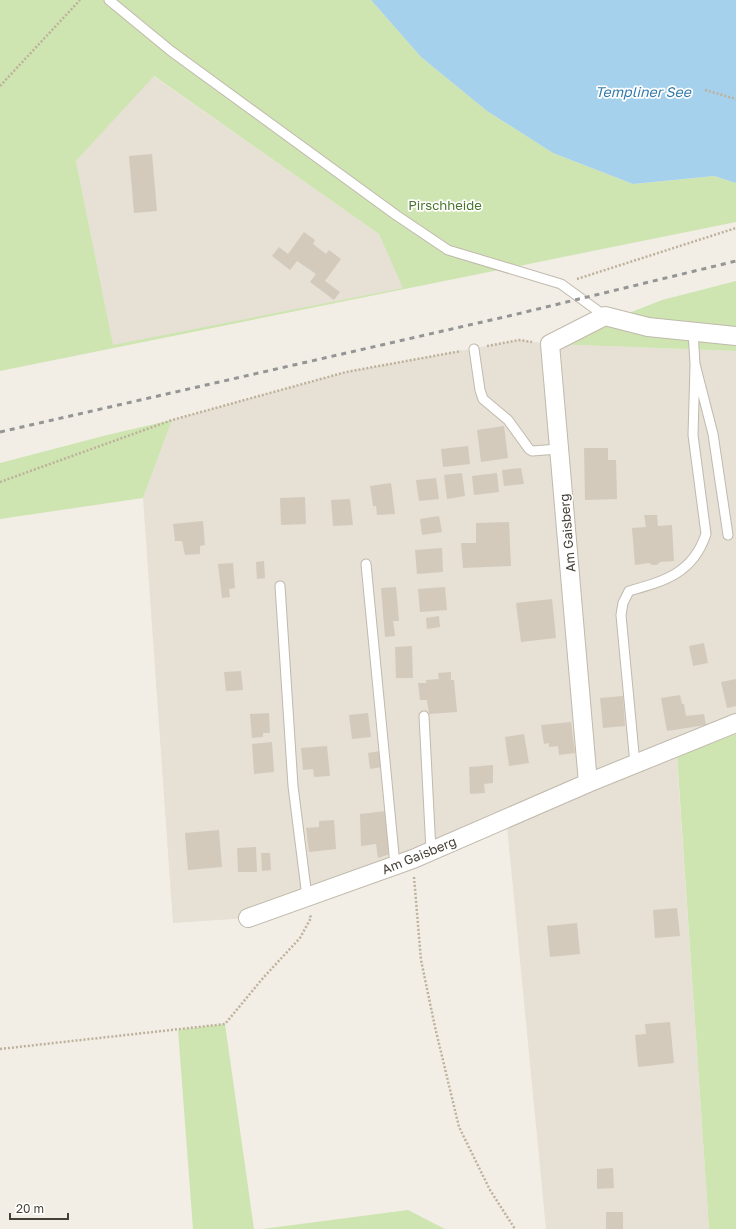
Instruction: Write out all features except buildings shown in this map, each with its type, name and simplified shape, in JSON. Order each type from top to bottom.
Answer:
[{"type":"street","points":[[550,344],[605,316],[648,327],[736,336]]},
{"type":"street","name":"Am Gaisberg","points":[[550,344],[588,783]]},
{"type":"street","name":"Am Gaisberg","points":[[248,918],[413,859],[588,783],[736,723]]},
{"type":"lane","points":[[109,0],[171,51],[396,215],[448,250],[561,284],[605,316]]},
{"type":"lane","points":[[635,764],[621,615],[622,603],[629,591],[669,579],[691,562],[702,547],[706,534],[693,435],[695,366],[694,332]]},
{"type":"lane","points":[[474,349],[480,390],[483,399],[508,420],[532,451],[560,449]]},
{"type":"lane","points":[[695,366],[713,434],[728,535]]},
{"type":"lane","points":[[366,564],[395,865]]},
{"type":"lane","points":[[280,586],[293,786],[307,897]]},
{"type":"lane","points":[[424,716],[431,851]]},
{"type":"path","points":[[0,86],[80,0]]},
{"type":"path","points":[[705,90],[736,100]]},
{"type":"path","points":[[561,284],[736,228]]},
{"type":"path","points":[[0,482],[172,420],[346,372],[519,340],[550,344]]},
{"type":"path","points":[[413,859],[421,960],[435,1027],[460,1128],[490,1190],[515,1229]]},
{"type":"path","points":[[0,1049],[225,1024],[263,978],[300,938],[310,918],[307,897]]},
{"type":"shaded area","points":[[153,76],[379,234],[404,288],[113,346],[76,161]]},
{"type":"shaded area","points":[[519,340],[550,344],[736,351],[736,723],[676,747],[709,1229],[546,1229],[507,826],[248,918],[173,923],[143,498],[172,420],[346,372]]},
{"type":"green space","name":"Pirschheide","points":[[0,0],[371,0],[421,57],[487,111],[553,153],[633,184],[714,176],[736,183],[736,222],[0,371]],"holes":[[[154,76],[379,234],[403,288],[113,345],[76,161]]]},
{"type":"green space","points":[[736,281],[736,351],[550,344],[662,300]]},
{"type":"green space","points":[[172,420],[143,498],[0,519],[0,463],[107,435]]},
{"type":"green space","points":[[736,734],[736,1229],[709,1229],[677,756]]},
{"type":"green space","points":[[225,1024],[254,1229],[193,1229],[178,1030]]},
{"type":"green space","points":[[408,1210],[445,1229],[262,1229]]},
{"type":"water","name":"Templiner See","points":[[371,0],[736,0],[736,183],[714,176],[633,184],[553,153],[487,111],[421,57]]},
{"type":"railway","points":[[0,432],[513,315],[736,261]]}]
